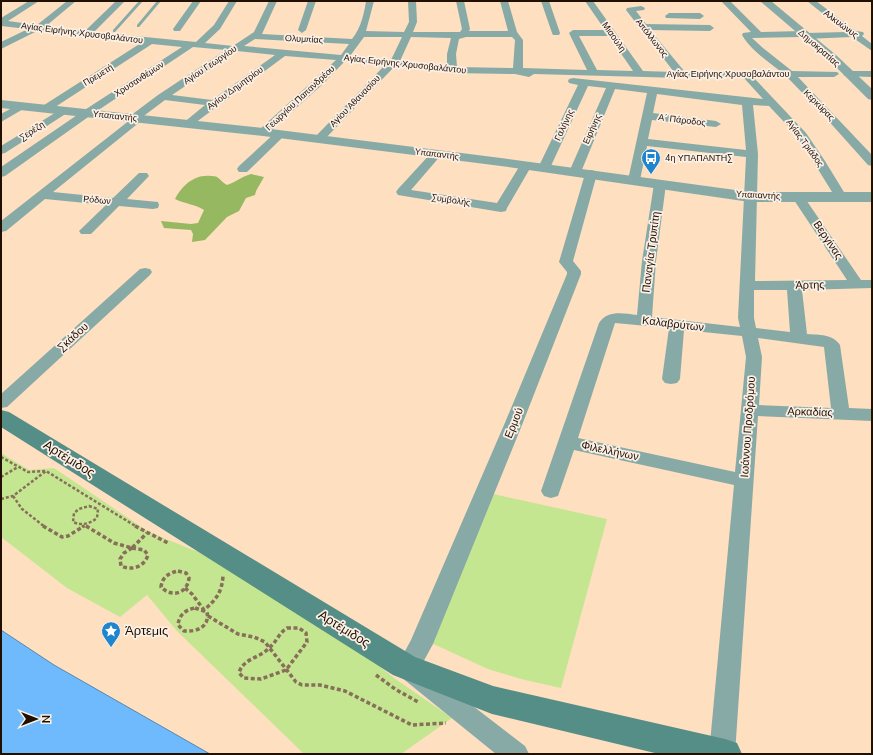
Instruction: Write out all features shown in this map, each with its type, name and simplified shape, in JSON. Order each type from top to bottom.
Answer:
[{"type":"main road","name":"Αρτέμιδος","points":[[1,417],[404,666],[492,700],[723,754]]},
{"type":"street","points":[[1,23],[35,1]]},
{"type":"street","points":[[1,46],[39,27],[72,1]]},
{"type":"street","points":[[88,33],[121,1]]},
{"type":"street","points":[[177,29],[197,1]]},
{"type":"street","name":"Χρυσανθέμων","points":[[1,173],[87,113],[195,45],[217,27],[233,1]]},
{"type":"street","name":"Αγίου Γεωργίου","points":[[1,228],[162,97],[258,33],[273,1]]},
{"type":"street","points":[[302,30],[312,1]]},
{"type":"street","name":"Γεωργίου Παπανδρέου","points":[[263,132],[319,82],[343,58],[361,34],[368,13],[370,1]]},
{"type":"street","name":"Αγίου Αθανασίου","points":[[319,139],[393,63],[408,34],[413,18],[412,1]]},
{"type":"street","points":[[453,70],[451,61],[455,38],[463,34],[466,29],[460,1]]},
{"type":"street","points":[[504,1],[513,32],[519,40],[518,72],[611,87],[653,90],[747,102],[772,103]]},
{"type":"street","points":[[545,1],[556,33]]},
{"type":"street","name":"Μιαούλη","points":[[589,1],[640,74]]},
{"type":"street","points":[[725,1],[758,34],[872,34]]},
{"type":"street","name":"Δημοκρατίας","points":[[765,1],[832,57],[872,96]]},
{"type":"street","name":"Αλκυώνυς","points":[[811,1],[872,48]]},
{"type":"street","points":[[669,6],[676,16]]},
{"type":"street","name":"Απόλλωνος","points":[[641,8],[630,10],[682,75]]},
{"type":"street","points":[[635,16],[648,16]]},
{"type":"street","points":[[662,16],[700,16]]},
{"type":"street","name":"Αγίας Ειρήνης Χρυσοβαλάντου","points":[[1,23],[150,41],[343,58],[453,70],[682,75],[834,74]]},
{"type":"street","points":[[644,27],[710,28]]},
{"type":"street","points":[[594,73],[573,33],[611,33]]},
{"type":"street","points":[[361,34],[516,34]]},
{"type":"street","name":"Κερκύρας","points":[[758,34],[746,35],[762,52],[789,74],[840,126],[872,162]]},
{"type":"street","name":"Ολυμπίας","points":[[253,36],[354,42]]},
{"type":"street","name":"Πρεμετή","points":[[45,109],[150,41]]},
{"type":"street","name":"Αγίου Δημητρίου","points":[[187,124],[283,53]]},
{"type":"street","points":[[834,74],[872,74]]},
{"type":"street","name":"Αγίας Τριάδος","points":[[747,75],[754,85],[797,129],[841,197]]},
{"type":"street","name":"Γαλήνης","points":[[544,168],[584,83]]},
{"type":"street","name":"Ειρήνης","points":[[583,173],[611,87]]},
{"type":"street","points":[[634,180],[653,90]]},
{"type":"street","points":[[162,97],[214,103]]},
{"type":"street","name":"Ιωάννου Προδρόμου","points":[[723,754],[754,357],[746,318],[749,286],[752,154],[747,102]]},
{"type":"street","name":"Υπαπαντής","points":[[1,104],[280,134],[526,165],[750,197],[872,197]]},
{"type":"street","points":[[1,119],[21,106]]},
{"type":"street","name":"Σερέζη","points":[[1,151],[63,111]]},
{"type":"street","name":"Α΄ Πάροδος","points":[[648,116],[716,124]]},
{"type":"street","points":[[243,169],[280,134]]},
{"type":"street","points":[[642,142],[752,154]]},
{"type":"street","name":"Συμβολής","points":[[436,154],[402,192],[501,208],[526,165]]},
{"type":"street","name":"Ερμού","points":[[404,666],[412,660],[421,644],[513,425],[574,274],[574,271],[566,263],[583,173]]},
{"type":"street","points":[[86,231],[143,176]]},
{"type":"street","name":"Παναγία Τρυπίτη","points":[[644,320],[649,261],[660,184]]},
{"type":"street","name":"Ρόδων","points":[[42,195],[153,205]]},
{"type":"street","name":"Βεργίνας","points":[[798,197],[857,284]]},
{"type":"street","name":"Σκάδου","points":[[1,403],[145,272]]},
{"type":"street","name":"Άρτης","points":[[749,286],[872,284]]},
{"type":"street","points":[[794,285],[799,338]]},
{"type":"street","name":"Καλαβρύτων","points":[[605,330],[605,323],[615,318],[827,341],[832,344],[841,414]]},
{"type":"street","points":[[671,379],[677,325]]},
{"type":"street","name":"Φιλελλήνων","points":[[605,330],[566,442],[744,482]]},
{"type":"street","name":"Αρκαδίας","points":[[749,410],[872,415]]},
{"type":"street","points":[[551,491],[566,442]]},
{"type":"street","points":[[404,666],[516,754]]},
{"type":"lane","points":[[114,31],[141,1]]},
{"type":"lane","points":[[138,26],[159,1]]},
{"type":"path","points":[[2,476],[18,467]]},
{"type":"path","points":[[1,499],[13,496],[46,471]]},
{"type":"path","points":[[13,496],[16,502],[33,519],[62,537],[68,536],[85,525],[97,518],[99,512],[96,508],[84,506],[74,513],[72,516],[73,522],[85,525],[114,543],[132,548],[144,550],[148,555],[146,561],[138,567],[134,569],[125,568],[121,566],[120,559],[124,553],[132,548],[147,533]]},
{"type":"path","points":[[208,616],[206,623],[199,630],[189,632],[180,628],[178,621],[182,613],[190,609],[204,610],[219,597],[222,591],[223,570]]},
{"type":"path","points":[[182,571],[190,578],[188,585],[185,588],[181,591],[171,593],[163,590],[161,583],[169,573],[182,571]]},
{"type":"path","points":[[185,588],[192,594],[208,616],[238,634],[254,637],[265,642],[296,682],[302,685],[320,685],[345,691],[412,725],[454,722],[466,715]]},
{"type":"path","points":[[288,628],[299,628],[306,633],[307,642],[286,670],[261,679],[244,678],[239,674],[240,668],[244,663],[256,658],[270,648],[280,632],[288,628]]},
{"type":"green space","points":[[251,174],[264,177],[255,195],[246,198],[239,211],[227,217],[205,240],[192,242],[193,234],[191,230],[164,228],[161,221],[191,224],[198,223],[204,210],[197,206],[175,199],[189,182],[199,177],[214,176],[227,185]]},
{"type":"green space","points":[[1,453],[29,470],[54,468],[149,532],[193,550],[217,556],[340,634],[394,678],[452,718],[401,754],[304,754],[177,631],[147,595],[120,617],[67,588],[1,537]]},
{"type":"green space","points":[[493,494],[607,519],[561,688],[521,679],[488,669],[429,642]]},
{"type":"water","points":[[1,630],[54,665],[210,754],[1,754]]},
{"type":"place","name":"4η ΥΠΑΠΑΝΤΗΣ","points":[[651,175]]},
{"type":"place","name":"Άρτεμις","points":[[111,648]]}]
